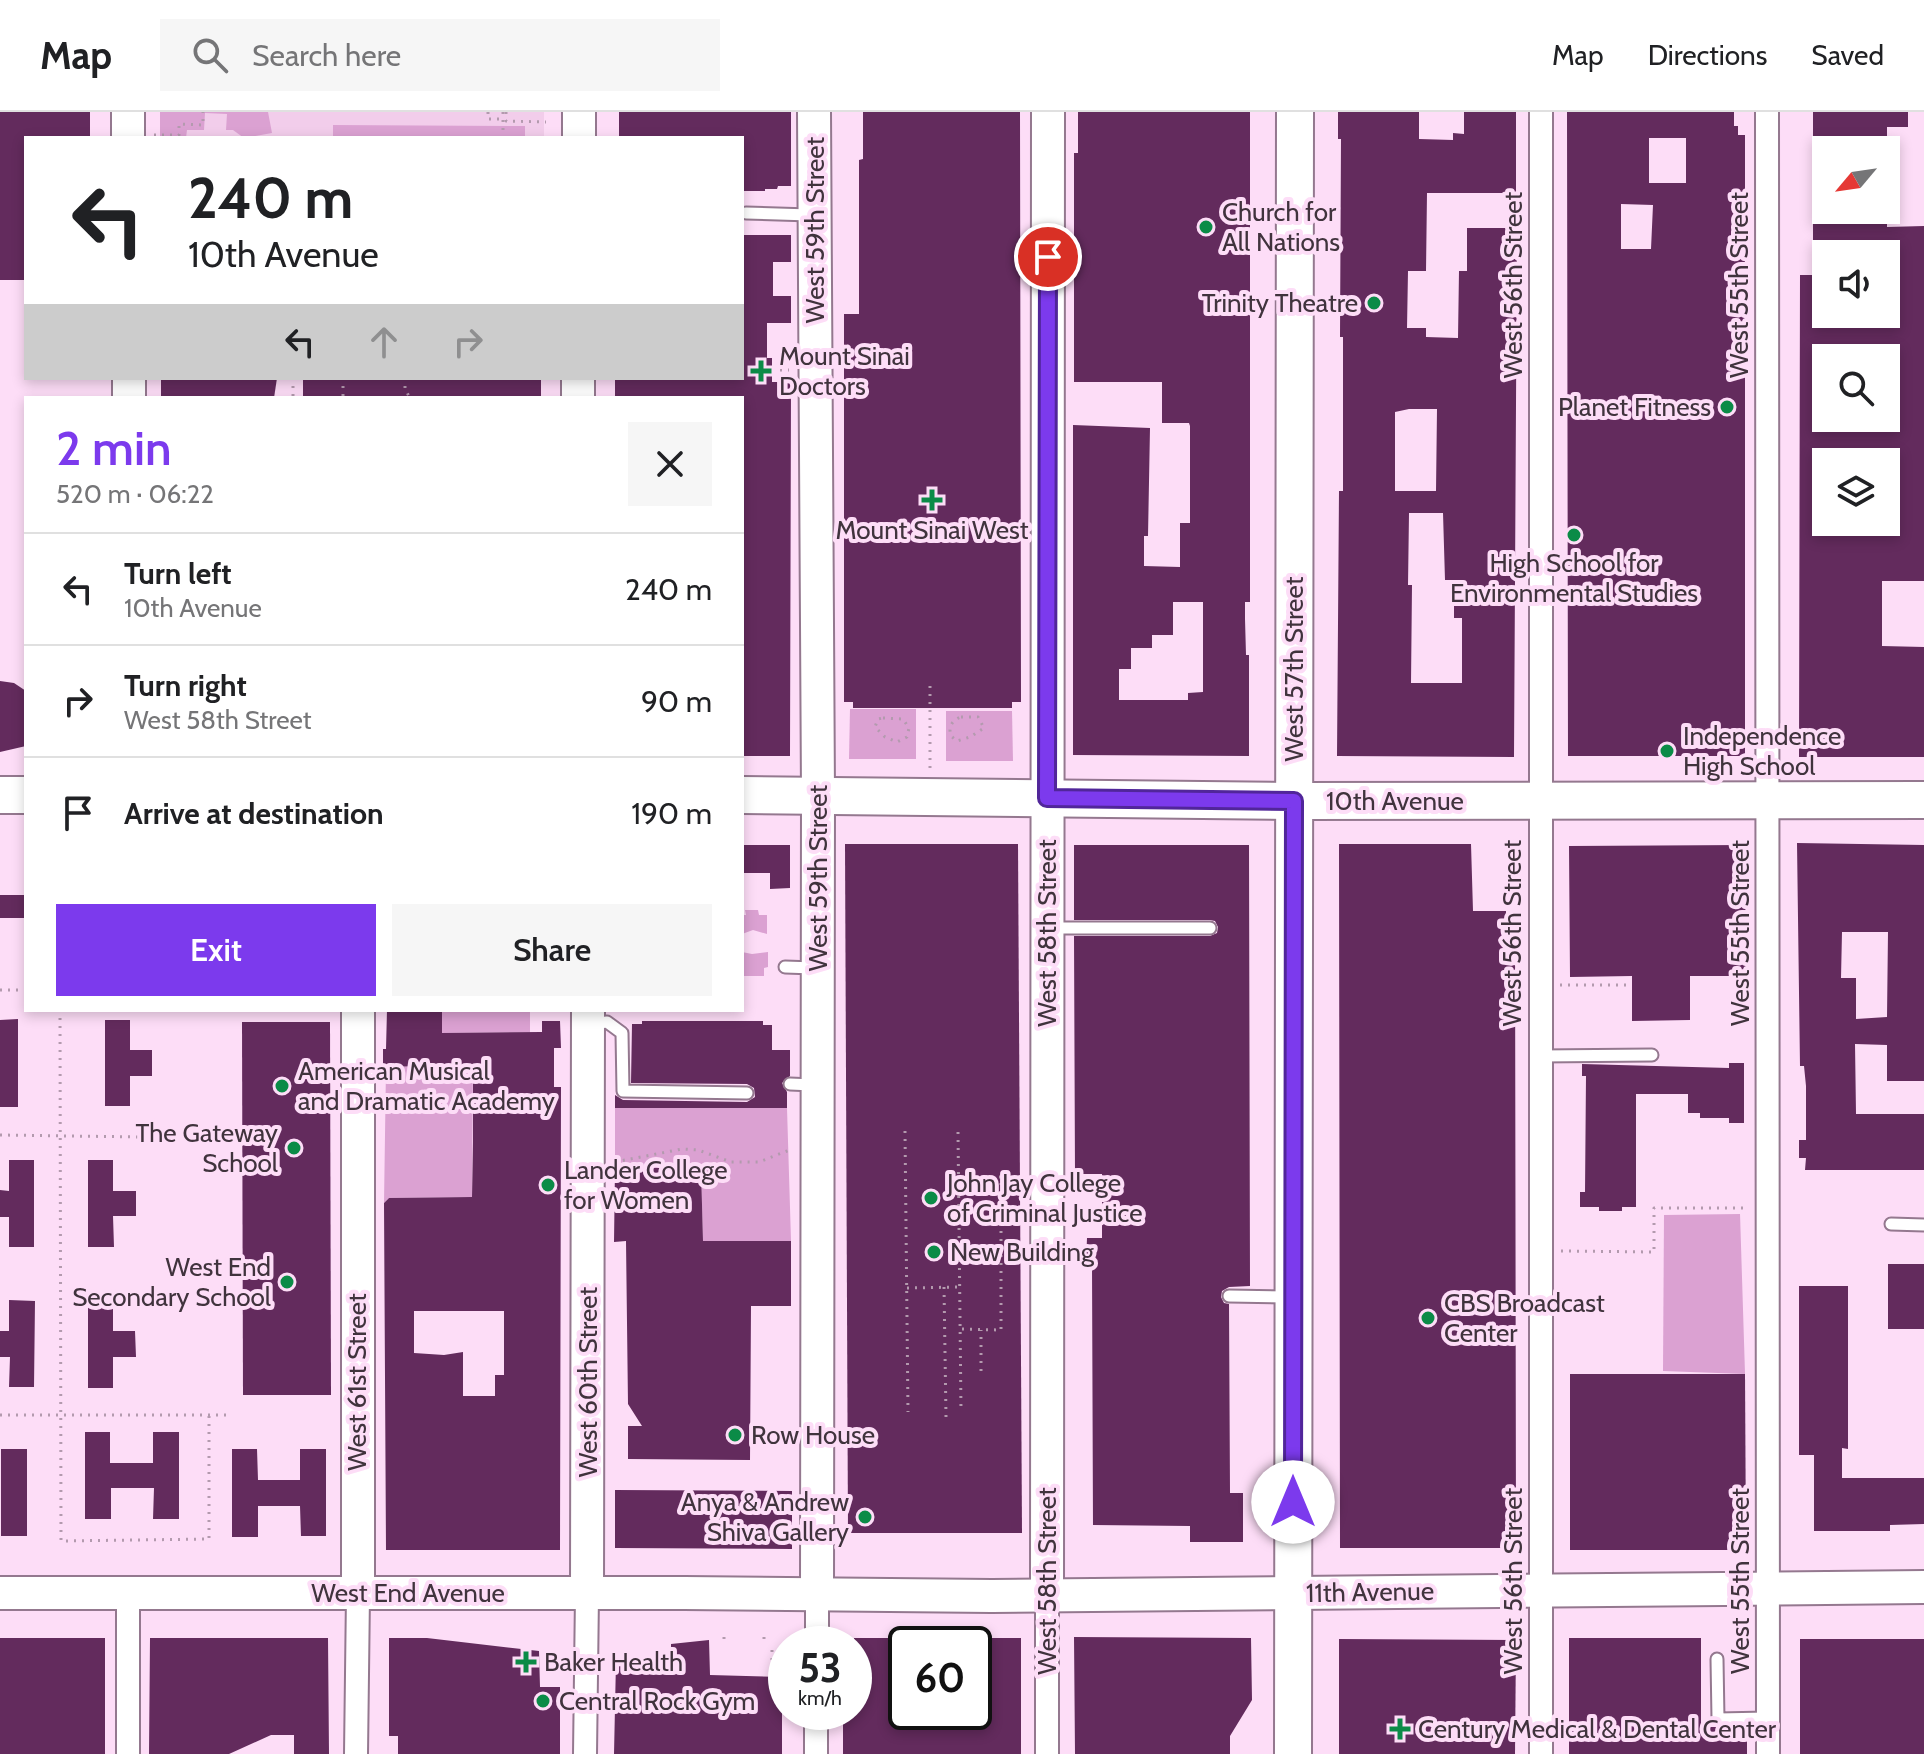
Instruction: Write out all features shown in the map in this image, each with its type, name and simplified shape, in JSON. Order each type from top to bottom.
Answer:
[{"type":"main road","name":"West 57th Street","points":[[1293,1754],[1295,112]]},
{"type":"main road","points":[[0,795],[24,795]]},
{"type":"main road","name":"10th Avenue","points":[[744,795],[1294,801],[1924,800]]},
{"type":"street","points":[[128,112],[140,136]]},
{"type":"street","points":[[579,112],[579,136]]},
{"type":"street","name":"West 59th Street","points":[[814,112],[818,969],[804,1085],[817,1626]]},
{"type":"street","name":"West 58th Street","points":[[1047,1754],[1048,112]]},
{"type":"street","name":"West 56th Street","points":[[1541,112],[1541,1754]]},
{"type":"street","name":"West 55th Street","points":[[1767,112],[1768,1754]]},
{"type":"street","name":"West 61st Street","points":[[356,1754],[358,1012]]},
{"type":"street","name":"West 60th Street","points":[[585,1754],[588,1017]]},
{"type":"street","name":"11th Avenue","points":[[817,1593],[939,1596],[1924,1587]]},
{"type":"street","name":"West End Avenue","points":[[0,1593],[817,1593]]},
{"type":"street","points":[[128,1593],[128,1754]]},
{"type":"street","points":[[816,1730],[816,1754]]},
{"type":"lane","points":[[746,213],[815,215]]},
{"type":"lane","points":[[1047,928],[1210,928]]},
{"type":"lane","points":[[785,967],[818,969]]},
{"type":"lane","points":[[588,1017],[607,1022],[622,1033],[623,1091],[747,1093]]},
{"type":"lane","points":[[1540,1056],[1652,1055]]},
{"type":"lane","points":[[1891,1224],[1924,1225]]},
{"type":"lane","points":[[1229,1296],[1293,1297]]},
{"type":"lane","points":[[1717,1659],[1718,1719],[1767,1718]]},
{"type":"path","points":[[160,136],[179,135],[179,124],[203,125],[203,112]]},
{"type":"path","points":[[488,112],[488,119],[503,119]]},
{"type":"path","points":[[503,136],[504,112]]},
{"type":"path","points":[[504,112],[506,121],[515,124],[546,122]]},
{"type":"path","points":[[772,370],[792,370]]},
{"type":"path","points":[[930,686],[930,744]]},
{"type":"path","points":[[961,717],[978,717],[984,725],[981,732],[963,740],[954,739],[950,732],[952,722],[961,717]]},
{"type":"path","points":[[883,718],[897,718],[903,719],[909,728],[907,737],[897,742],[878,731],[875,723],[883,718]]},
{"type":"path","points":[[1568,987],[1632,985]]},
{"type":"path","points":[[0,990],[24,990]]},
{"type":"path","points":[[60,1012],[61,1541],[209,1539],[209,1415]]},
{"type":"path","points":[[905,1131],[908,1412]]},
{"type":"path","points":[[958,1132],[961,1411]]},
{"type":"path","points":[[0,1135],[141,1137]]},
{"type":"path","points":[[607,1162],[691,1149],[731,1162],[759,1162],[795,1149]]},
{"type":"path","points":[[959,1177],[1001,1177],[1001,1330],[960,1329]]},
{"type":"path","points":[[1561,1251],[1654,1252],[1654,1208],[1749,1208]]},
{"type":"path","points":[[944,1287],[946,1417]]},
{"type":"path","points":[[906,1288],[959,1287]]},
{"type":"path","points":[[981,1330],[981,1371]]},
{"type":"path","points":[[0,1415],[229,1415]]},
{"type":"path","points":[[764,1633],[764,1639]]},
{"type":"path","points":[[724,1634],[724,1639]]},
{"type":"shaded area","points":[[160,112],[268,112],[272,133],[241,136],[233,130],[226,130],[227,114],[205,113],[204,130],[187,130],[186,136],[160,136]]},
{"type":"shaded area","points":[[161,112],[544,112],[544,136],[161,136]]},
{"type":"shaded area","points":[[333,125],[525,126],[525,136],[333,136]]},
{"type":"shaded area","points":[[850,709],[916,709],[916,759],[849,759]]},
{"type":"shaded area","points":[[946,711],[1012,711],[1013,761],[946,761]]},
{"type":"shaded area","points":[[745,910],[758,910],[759,915],[767,915],[767,934],[753,930],[744,933]]},
{"type":"shaded area","points":[[744,952],[768,952],[768,967],[764,968],[764,976],[744,976]]},
{"type":"shaded area","points":[[442,1012],[530,1012],[530,1032],[442,1033]]},
{"type":"shaded area","points":[[473,1065],[472,1197],[389,1198],[384,1203],[386,1067]]},
{"type":"shaded area","points":[[615,1108],[787,1108],[791,1241],[703,1241],[701,1168],[615,1168]]},
{"type":"shaded area","points":[[1740,1214],[1745,1374],[1663,1371],[1664,1215]]},
{"type":"building","points":[[0,112],[90,112],[90,136],[24,136],[24,280],[0,280]]},
{"type":"building","points":[[619,112],[791,112],[791,186],[744,191],[744,136],[619,136]]},
{"type":"building","name":"Mount Sinai West","points":[[863,112],[1020,112],[1021,702],[1012,702],[1012,708],[853,708],[853,702],[844,702],[844,314],[859,314],[859,160],[863,159]]},
{"type":"building","points":[[1078,112],[1250,112],[1250,602],[1245,602],[1246,655],[1249,655],[1249,756],[1073,755],[1073,425],[1150,428],[1148,536],[1144,536],[1144,566],[1180,567],[1180,523],[1190,523],[1190,426],[1189,423],[1162,423],[1162,382],[1074,382],[1074,153],[1078,153]],"holes":[[[1173,602],[1203,602],[1203,692],[1188,693],[1188,700],[1119,700],[1119,669],[1131,669],[1131,648],[1152,648],[1152,635],[1173,635]]]},
{"type":"building","points":[[1338,112],[1419,112],[1419,139],[1453,140],[1453,133],[1464,134],[1464,112],[1516,112],[1516,193],[1427,193],[1426,271],[1408,271],[1407,328],[1426,328],[1426,337],[1458,338],[1459,271],[1467,271],[1467,228],[1517,228],[1514,757],[1337,756],[1339,491],[1343,491],[1341,139],[1338,139]],"holes":[[[1437,409],[1436,491],[1395,491],[1395,412]],[[1409,513],[1443,513],[1445,580],[1454,580],[1454,618],[1462,618],[1462,683],[1411,683]]]},
{"type":"building","points":[[1567,112],[1734,112],[1738,135],[1745,135],[1745,756],[1568,756]],"holes":[[[1649,138],[1686,138],[1686,183],[1649,183]],[[1621,204],[1653,205],[1651,249],[1621,249]]]},
{"type":"building","points":[[1813,112],[1908,112],[1908,127],[1887,127],[1887,136],[1813,136]]},
{"type":"building","points":[[1813,224],[1924,226],[1924,581],[1882,581],[1882,646],[1924,647],[1924,757],[1799,757],[1800,275],[1812,275],[1812,328],[1900,328],[1900,240],[1813,240]]},
{"type":"building","points":[[744,235],[791,235],[791,262],[773,262],[773,296],[791,296],[791,323],[767,323],[767,358],[772,358],[772,382],[791,382],[790,756],[744,756],[744,396],[615,396],[615,380],[744,380]]},
{"type":"building","points":[[161,380],[277,380],[274,396],[161,396]]},
{"type":"building","points":[[303,380],[541,380],[541,396],[303,396]]},
{"type":"building","points":[[0,681],[14,683],[24,690],[24,746],[0,752]]},
{"type":"building","points":[[1797,843],[1924,845],[1924,1081],[1887,1081],[1887,1045],[1855,1044],[1856,1114],[1924,1114],[1924,1170],[1805,1170],[1806,1158],[1799,1158],[1799,1140],[1806,1140],[1806,1086],[1804,1066],[1800,1066]],"holes":[[[1842,932],[1888,932],[1887,1017],[1856,1019],[1856,978],[1841,978]]]},
{"type":"building","name":"John Jay College of Criminal Justice","points":[[845,844],[1018,844],[1022,1533],[848,1533]]},
{"type":"building","name":"CBS Broadcast Center","points":[[1339,844],[1471,844],[1473,911],[1506,911],[1506,916],[1515,916],[1516,1548],[1340,1548]]},
{"type":"building","points":[[744,845],[790,845],[790,888],[770,889],[770,873],[744,873]]},
{"type":"building","points":[[1074,845],[1249,845],[1250,1286],[1229,1287],[1222,1291],[1221,1297],[1224,1303],[1229,1304],[1230,1493],[1243,1493],[1243,1542],[1190,1542],[1190,1526],[1093,1525],[1092,1264],[1086,1264],[1087,1238],[1102,1238],[1102,1174],[1075,1174],[1074,936],[1210,936],[1217,933],[1218,927],[1215,921],[1210,920],[1074,920]]},
{"type":"building","points":[[1745,845],[1746,976],[1690,976],[1690,1020],[1632,1021],[1632,976],[1570,977],[1569,846]]},
{"type":"building","points":[[0,895],[24,895],[24,918],[0,918]]},
{"type":"building","points":[[387,1012],[442,1012],[442,1033],[542,1032],[542,1021],[560,1021],[561,1048],[554,1048],[554,1087],[561,1087],[560,1550],[386,1550],[384,1203],[389,1198],[472,1197],[473,1065],[383,1067],[383,1049],[386,1049]],"holes":[[[414,1311],[504,1311],[504,1375],[495,1375],[495,1396],[463,1396],[463,1352],[444,1355],[414,1353]]]},
{"type":"building","points":[[18,1019],[18,1107],[0,1107],[0,1020]]},
{"type":"building","points":[[105,1020],[130,1020],[130,1050],[152,1050],[152,1076],[130,1076],[130,1106],[105,1106]]},
{"type":"building","points":[[642,1021],[763,1021],[763,1025],[772,1025],[772,1050],[790,1050],[790,1076],[782,1083],[787,1092],[787,1108],[615,1108],[615,1095],[623,1100],[747,1102],[755,1097],[754,1088],[747,1084],[631,1083],[632,1024],[642,1024]]},
{"type":"building","points":[[242,1022],[330,1022],[331,1395],[243,1395]]},
{"type":"building","points":[[1729,1063],[1744,1063],[1744,1123],[1729,1123],[1729,1118],[1700,1118],[1700,1113],[1688,1113],[1688,1094],[1636,1094],[1636,1207],[1622,1207],[1622,1211],[1599,1211],[1599,1207],[1580,1207],[1580,1192],[1585,1192],[1586,1076],[1582,1076],[1582,1064],[1729,1068]]},
{"type":"building","points":[[9,1160],[34,1160],[34,1247],[9,1247],[9,1217],[0,1217],[0,1190],[9,1191]]},
{"type":"building","points":[[88,1160],[113,1160],[113,1191],[136,1191],[136,1216],[113,1216],[114,1247],[88,1247]]},
{"type":"building","points":[[615,1168],[701,1168],[703,1241],[791,1241],[791,1306],[751,1306],[750,1460],[628,1459],[628,1426],[642,1426],[628,1404],[626,1241],[614,1242]]},
{"type":"building","points":[[1888,1264],[1924,1264],[1924,1329],[1888,1329]]},
{"type":"building","points":[[1799,1286],[1848,1286],[1848,1449],[1842,1448],[1842,1478],[1924,1478],[1924,1524],[1890,1525],[1890,1531],[1814,1531],[1814,1455],[1799,1455]]},
{"type":"building","points":[[9,1300],[35,1301],[34,1387],[9,1387],[10,1357],[0,1357],[0,1331],[9,1331]]},
{"type":"building","points":[[88,1300],[113,1300],[113,1331],[135,1331],[136,1357],[113,1357],[113,1388],[88,1388]]},
{"type":"building","points":[[1570,1374],[1745,1374],[1746,1550],[1570,1550]]},
{"type":"building","points":[[85,1432],[110,1432],[110,1463],[153,1463],[153,1432],[179,1432],[179,1519],[153,1519],[154,1488],[111,1488],[111,1519],[85,1519]]},
{"type":"building","points":[[1,1449],[27,1449],[27,1536],[1,1536]]},
{"type":"building","points":[[232,1449],[257,1449],[258,1480],[300,1480],[300,1449],[326,1449],[326,1536],[301,1536],[300,1506],[258,1506],[258,1537],[232,1537]]},
{"type":"building","points":[[615,1490],[792,1491],[792,1549],[615,1548]]},
{"type":"building","points":[[1074,1637],[1251,1638],[1252,1700],[1230,1736],[1230,1754],[1075,1754]]},
{"type":"building","points":[[0,1638],[105,1638],[105,1754],[0,1754]]},
{"type":"building","points":[[150,1638],[328,1638],[329,1754],[294,1754],[294,1735],[271,1735],[229,1754],[149,1754]]},
{"type":"building","points":[[389,1638],[427,1638],[539,1651],[540,1687],[560,1687],[560,1754],[398,1754],[398,1736],[389,1736]]},
{"type":"building","points":[[872,1638],[888,1638],[888,1730],[992,1730],[992,1638],[1021,1638],[1021,1754],[843,1754],[843,1730],[872,1730]]},
{"type":"building","points":[[1569,1638],[1701,1638],[1701,1727],[1747,1727],[1747,1754],[1569,1754]]},
{"type":"building","points":[[1339,1639],[1516,1640],[1515,1754],[1339,1754]]},
{"type":"building","points":[[1800,1639],[1924,1639],[1924,1754],[1800,1754]]},
{"type":"building","points":[[709,1640],[710,1675],[768,1677],[768,1730],[782,1730],[782,1754],[614,1754],[616,1661],[671,1672],[671,1644]]},
{"type":"place","name":"Church for All Nations","points":[[1206,227]]},
{"type":"place","name":"Trinity Theatre","points":[[1374,303]]},
{"type":"place","name":"Mount Sinai Doctors","points":[[761,371]]},
{"type":"place","name":"Planet Fitness","points":[[1727,407]]},
{"type":"place","name":"Mount Sinai West","points":[[932,500]]},
{"type":"place","name":"High School for Environmental Studies","points":[[1574,535]]},
{"type":"place","name":"Independence High School","points":[[1667,751]]},
{"type":"place","name":"American Musical and Dramatic Academy","points":[[282,1086]]},
{"type":"place","name":"The Gateway School","points":[[294,1148]]},
{"type":"place","name":"Lander College for Women","points":[[548,1185]]},
{"type":"place","name":"John Jay College of Criminal Justice","points":[[931,1198]]},
{"type":"place","name":"New Building","points":[[934,1252]]},
{"type":"place","name":"West End Secondary School","points":[[287,1282]]},
{"type":"place","name":"CBS Broadcast Center","points":[[1428,1318]]},
{"type":"place","name":"Row House","points":[[735,1435]]},
{"type":"place","name":"Anya & Andrew Shiva Gallery","points":[[865,1517]]},
{"type":"place","name":"Baker Health","points":[[526,1662]]},
{"type":"place","name":"Central Rock Gym","points":[[543,1701]]},
{"type":"place","name":"Century Medical & Dental Center","points":[[1400,1729]]},
{"type":"route","points":[[1048,257],[1047,798],[1294,801],[1293,1502]]}]
